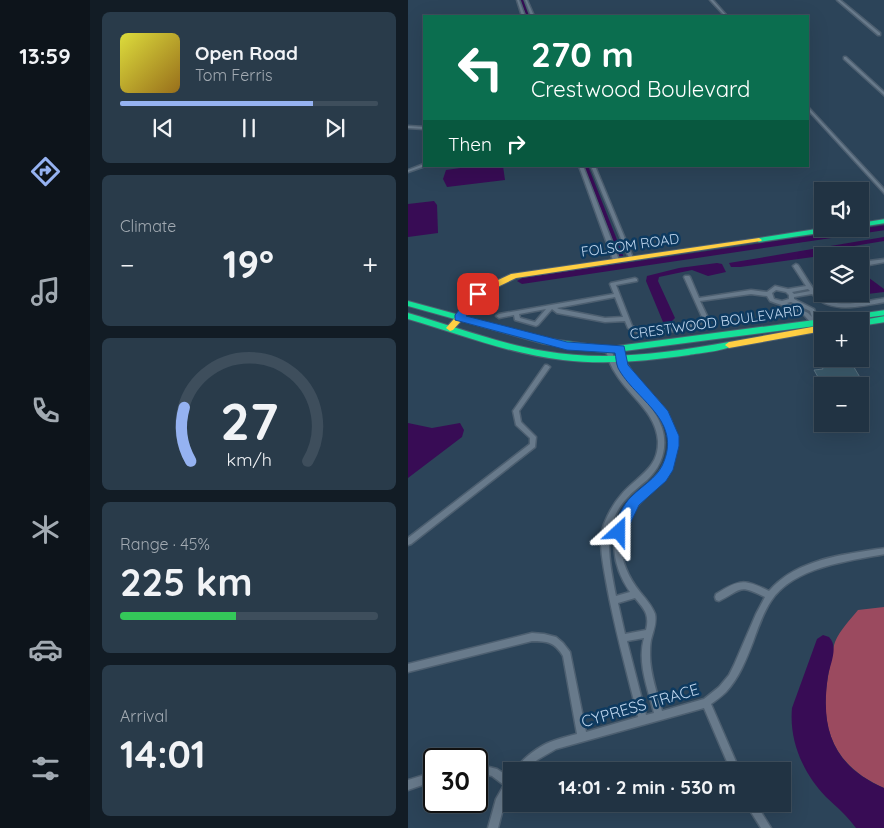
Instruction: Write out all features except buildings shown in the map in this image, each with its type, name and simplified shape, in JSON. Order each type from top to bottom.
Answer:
[{"type":"main road","points":[[869,224],[884,221]]},
{"type":"main road","name":"FOLSOM ROAD","points":[[450,328],[478,294],[499,281],[532,272],[814,232]]},
{"type":"main road","name":"CRESTWOOD BOULEVARD","points":[[408,303],[544,341],[610,355]]},
{"type":"main road","points":[[869,320],[883,315]]},
{"type":"main road","name":"CRESTWOOD BOULEVARD","points":[[869,317],[883,315]]},
{"type":"main road","name":"CRESTWOOD BOULEVARD","points":[[408,316],[562,357],[621,354],[764,338],[814,326]]},
{"type":"main road","name":"CRESTWOOD BOULEVARD","points":[[621,354],[814,325]]},
{"type":"street","points":[[518,0],[524,15]]},
{"type":"street","points":[[526,0],[533,15]]},
{"type":"street","points":[[711,0],[725,15]]},
{"type":"street","points":[[838,0],[879,34]]},
{"type":"street","points":[[844,58],[884,95]]},
{"type":"street","points":[[809,109],[884,193]]},
{"type":"street","points":[[408,128],[423,129]]},
{"type":"street","points":[[408,172],[423,165]]},
{"type":"street","points":[[581,167],[616,260]]},
{"type":"street","points":[[593,167],[631,258]]},
{"type":"street","points":[[869,263],[883,261]]},
{"type":"street","points":[[796,266],[817,299],[833,305],[852,305],[884,300]]},
{"type":"street","points":[[635,280],[613,284],[630,327],[639,332],[694,326],[705,318],[688,277]]},
{"type":"street","points":[[697,300],[745,294],[770,294],[779,288],[812,310],[814,314]]},
{"type":"street","points":[[782,303],[790,295],[811,289]]},
{"type":"street","points":[[770,294],[782,303],[814,320]]},
{"type":"street","points":[[499,316],[617,295]]},
{"type":"street","points":[[552,306],[558,312],[605,320],[626,319]]},
{"type":"street","points":[[516,313],[516,319],[536,324],[552,306]]},
{"type":"street","points":[[621,354],[623,366],[664,414],[673,436],[673,446],[668,466],[662,477],[630,507],[617,538],[622,569],[628,584],[651,615],[650,634],[646,647],[647,666],[659,715]]},
{"type":"street","points":[[610,355],[614,369],[654,418],[661,437],[659,454],[652,472],[620,501],[606,530],[605,554],[643,719]]},
{"type":"street","points":[[408,542],[533,445],[533,437],[518,423],[516,411],[547,366]]},
{"type":"street","name":"CYPRESS TRACE","points":[[529,762],[547,748],[582,736],[706,703],[722,690],[732,678],[770,596],[793,574],[843,558],[884,551]]},
{"type":"street","points":[[719,597],[739,584],[747,585],[770,596]]},
{"type":"street","points":[[615,600],[636,594]]},
{"type":"street","points":[[624,638],[650,634]]},
{"type":"street","points":[[408,668],[532,637],[551,638],[561,644],[567,655],[582,736]]},
{"type":"street","points":[[706,703],[732,762]]},
{"type":"street","points":[[488,770],[503,777]]},
{"type":"street","points":[[408,785],[423,780]]},
{"type":"street","points":[[493,828],[496,812],[503,796]]},
{"type":"street","points":[[757,812],[766,828]]},
{"type":"shaded area","points":[[468,167],[503,167],[505,180],[447,187],[443,179],[446,170]]},
{"type":"shaded area","points":[[434,201],[437,205],[438,233],[408,237],[408,204]]},
{"type":"shaded area","points":[[884,237],[884,241],[853,247],[824,247]]},
{"type":"shaded area","points":[[814,249],[814,258],[740,267],[731,267],[729,263]]},
{"type":"shaded area","points":[[722,264],[726,272],[708,276],[692,270],[659,277],[658,281],[675,318],[672,321],[663,322],[646,281],[647,276],[679,268]]},
{"type":"shaded area","points":[[869,278],[884,289],[884,292],[869,294]]},
{"type":"shaded area","points":[[408,423],[432,428],[460,423],[464,430],[462,437],[408,478]]},
{"type":"shaded area","points":[[884,607],[884,788],[866,779],[852,768],[833,742],[828,726],[826,691],[835,642],[845,625],[858,610]]},
{"type":"shaded area","points":[[823,635],[829,637],[832,641],[834,651],[826,695],[826,713],[829,729],[834,744],[853,769],[884,788],[884,828],[856,828],[818,788],[804,767],[795,744],[792,708],[817,639]]},
{"type":"waterway","points":[[522,0],[528,15]]},
{"type":"waterway","points":[[586,167],[621,255]]},
{"type":"waterway","points":[[522,281],[885,227]]},
{"type":"traffic: fast","points":[[869,224],[885,221]]},
{"type":"traffic: fast","points":[[759,240],[814,232]]},
{"type":"traffic: fast","points":[[408,303],[544,341],[609,350],[814,323]]},
{"type":"traffic: fast","points":[[869,314],[885,312]]},
{"type":"traffic: fast","points":[[408,316],[524,350],[584,359],[646,357],[729,345]]},
{"type":"traffic: fast","points":[[869,322],[885,319]]},
{"type":"traffic: slow","points":[[450,328],[484,290],[514,276],[759,240]]},
{"type":"traffic: slow","points":[[729,345],[814,330]]},
{"type":"route","points":[[478,294],[459,317],[567,346],[610,350],[620,349],[623,366],[664,414],[671,427],[673,436],[673,446],[668,466],[662,477],[630,507],[619,532]]}]
